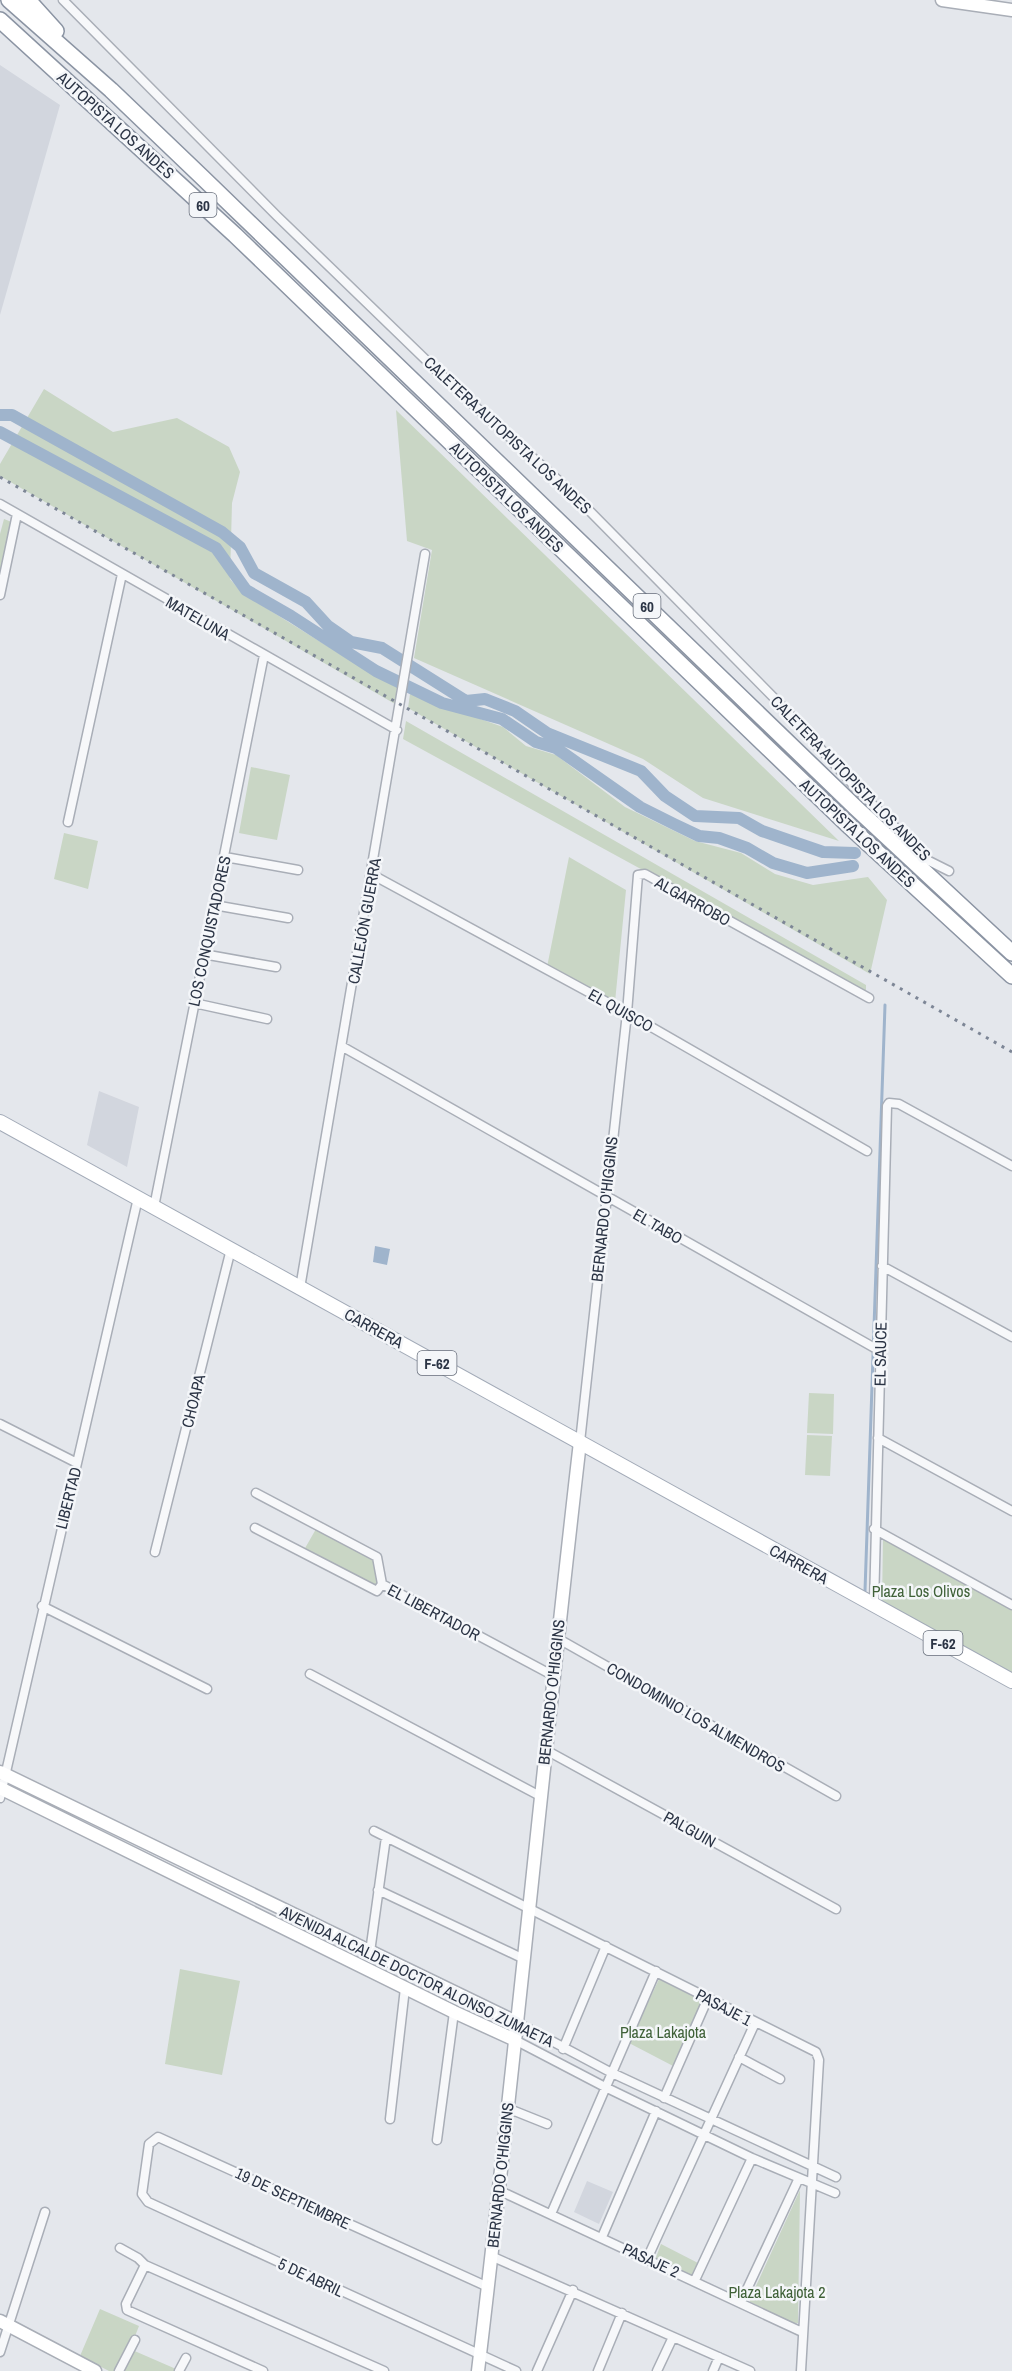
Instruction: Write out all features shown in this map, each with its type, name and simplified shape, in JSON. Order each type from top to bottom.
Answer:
[{"type":"highway","name":"AUTOPISTA LOS ANDES","points":[[9,0],[111,90],[879,831],[1012,953]]},
{"type":"highway","points":[[28,0],[111,90]]},
{"type":"highway","name":"AUTOPISTA LOS ANDES","points":[[0,20],[235,235],[850,826],[1012,976]]},
{"type":"highway","points":[[0,33],[43,59]]},
{"type":"main road","name":"CARRERA","points":[[0,1122],[874,1605]]},
{"type":"main road","name":"F-62","points":[[874,1605],[1012,1681]]},
{"type":"street","name":"CALETERA AUTOPISTA LOS ANDES","points":[[63,0],[277,216],[458,391],[567,488],[782,706],[857,789],[929,861],[949,871]]},
{"type":"street","points":[[942,0],[1012,10]]},
{"type":"street","name":"MATELUNA","points":[[0,504],[397,730]]},
{"type":"street","points":[[0,595],[17,514]]},
{"type":"street","name":"CALLEJÓN GUERRA","points":[[300,1288],[410,655],[425,554]]},
{"type":"street","points":[[68,822],[122,574]]},
{"type":"street","name":"LOS CONQUISTADORES","points":[[154,1207],[264,656]]},
{"type":"street","points":[[225,856],[298,870]]},
{"type":"street","name":"EL QUISCO","points":[[371,874],[627,1013],[867,1151]]},
{"type":"street","name":"ALGARROBO","points":[[627,1013],[640,874],[869,998]]},
{"type":"street","points":[[214,904],[288,918]]},
{"type":"street","points":[[203,954],[276,967]]},
{"type":"street","points":[[194,1004],[267,1018]]},
{"type":"street","name":"BERNARDO O'HIGGINS","points":[[478,2371],[513,2039],[524,1959],[552,1675],[627,1013]]},
{"type":"street","name":"EL TABO","points":[[343,1047],[880,1351]]},
{"type":"street","name":"EL SAUCE","points":[[874,1605],[874,1528],[886,1109],[889,1103],[899,1104],[1012,1166]]},
{"type":"street","name":"LIBERTAD","points":[[1,1791],[3,1774],[138,1198]]},
{"type":"street","name":"CHOAPA","points":[[155,1552],[231,1249]]},
{"type":"street","points":[[882,1266],[1012,1337]]},
{"type":"street","points":[[0,1424],[77,1463]]},
{"type":"street","points":[[878,1438],[1012,1511]]},
{"type":"street","points":[[256,1493],[377,1557],[382,1584]]},
{"type":"street","name":"EL LIBERTADOR","points":[[255,1528],[377,1591],[382,1584],[552,1675]]},
{"type":"street","points":[[874,1528],[1012,1605]]},
{"type":"street","points":[[42,1606],[207,1689]]},
{"type":"street","name":"CONDOMINIO LOS ALMENDROS","points":[[557,1638],[836,1796]]},
{"type":"street","points":[[310,1674],[540,1796]]},
{"type":"street","name":"PALGUIN","points":[[544,1749],[836,1909]]},
{"type":"street","name":"AVENIDA ALCALDE DOCTOR ALONSO ZUMAETA","points":[[3,1774],[516,2022],[610,2072],[836,2177]]},
{"type":"street","name":"AVENIDA ALCALDE DOCTOR ALONSO ZUMAETA","points":[[1,1791],[513,2039],[605,2087],[704,2132],[752,2158],[835,2193]]},
{"type":"street","name":"PASAJE 1","points":[[374,1831],[529,1906],[819,2056],[813,2168]]},
{"type":"street","points":[[370,1952],[386,1837]]},
{"type":"street","points":[[378,1890],[524,1959]]},
{"type":"street","points":[[563,2049],[606,1946]]},
{"type":"street","points":[[550,2214],[656,1971]]},
{"type":"street","points":[[390,2119],[405,1988]]},
{"type":"street","points":[[664,2098],[708,1998]]},
{"type":"street","points":[[437,2140],[454,2012]]},
{"type":"street","points":[[647,2259],[755,2023]]},
{"type":"street","points":[[739,2057],[780,2079]]},
{"type":"street","points":[[507,2108],[547,2124]]},
{"type":"street","points":[[602,2237],[656,2111]]},
{"type":"street","name":"19 DE SEPTIEMBRE","points":[[144,2198],[148,2144],[158,2137],[488,2288]]},
{"type":"street","points":[[695,2280],[752,2158]]},
{"type":"street","points":[[801,2371],[810,2184],[813,2168]]},
{"type":"street","points":[[741,2302],[799,2178]]},
{"type":"street","name":"PASAJE 2","points":[[498,2190],[695,2280],[802,2332]]},
{"type":"street","name":"5 DE ABRIL","points":[[144,2198],[516,2371]]},
{"type":"street","points":[[0,2352],[5,2324],[45,2212]]},
{"type":"street","points":[[120,2248],[138,2258],[145,2265],[384,2371]]},
{"type":"street","points":[[491,2256],[573,2290],[750,2371]]},
{"type":"street","points":[[145,2265],[126,2304],[128,2310],[262,2371]]},
{"type":"street","points":[[537,2371],[573,2290]]},
{"type":"street","points":[[598,2371],[622,2313]]},
{"type":"street","points":[[5,2324],[94,2371]]},
{"type":"street","points":[[657,2371],[673,2337]]},
{"type":"street","points":[[119,2371],[135,2340]]},
{"type":"street","points":[[713,2371],[719,2357]]},
{"type":"street","points":[[179,2371],[186,2358]]},
{"type":"shaded area","points":[[0,65],[60,105],[0,315]]},
{"type":"shaded area","points":[[99,1091],[139,1107],[127,1167],[87,1145]]},
{"type":"shaded area","points":[[587,2181],[613,2192],[599,2224],[574,2212]]},
{"type":"green space","points":[[44,389],[113,432],[177,418],[229,447],[240,472],[232,503],[230,579],[242,593],[372,674],[397,687],[395,704],[0,476],[0,464]]},
{"type":"green space","points":[[396,410],[839,841],[703,798],[643,759],[414,658],[432,550],[407,541]]},
{"type":"green space","points":[[4,519],[14,523],[0,576],[0,534]]},
{"type":"green space","points":[[410,694],[503,727],[526,746],[556,755],[625,807],[695,841],[741,853],[775,874],[813,885],[868,877],[887,900],[870,974],[408,708]]},
{"type":"green space","points":[[406,721],[866,985],[866,992],[403,739]]},
{"type":"green space","points":[[251,767],[290,775],[277,840],[239,833]]},
{"type":"green space","points":[[64,833],[98,841],[88,889],[54,879]]},
{"type":"green space","points":[[569,857],[626,890],[615,1002],[547,967]]},
{"type":"green space","points":[[809,1393],[834,1394],[833,1434],[807,1433]]},
{"type":"green space","points":[[807,1435],[832,1436],[830,1476],[805,1475]]},
{"type":"green space","points":[[316,1529],[374,1559],[379,1580],[375,1587],[304,1550]]},
{"type":"green space","name":"Plaza Los Olivos","points":[[883,1537],[1012,1608],[1012,1673],[882,1604]]},
{"type":"green space","points":[[180,1969],[240,1981],[222,2075],[165,2064]]},
{"type":"green space","name":"Plaza Lakajota","points":[[660,1977],[705,2001],[675,2067],[629,2043]]},
{"type":"green space","name":"Plaza Lakajota 2","points":[[800,2190],[798,2323],[794,2324],[750,2302],[750,2299]]},
{"type":"green space","points":[[661,2244],[698,2263],[692,2277],[655,2260]]},
{"type":"green space","points":[[100,2309],[139,2326],[130,2349],[176,2369],[175,2371],[109,2371],[80,2356]]},
{"type":"water","points":[[375,1246],[390,1249],[387,1265],[373,1262]]},
{"type":"waterway","points":[[0,415],[12,415],[222,532],[240,547],[254,573],[306,602],[328,626],[351,642],[382,648],[466,701],[485,699],[515,711],[547,733],[641,771],[665,796],[695,816],[739,818],[762,831],[823,852],[855,853]]},
{"type":"waterway","points":[[0,432],[216,548],[246,590],[376,671],[442,703],[502,719],[536,742],[556,748],[640,807],[699,836],[719,838],[747,848],[773,863],[807,873],[853,866]]},
{"type":"waterway","points":[[865,1591],[885,1005]]},
{"type":"railway","points":[[0,477],[1012,1052]]}]
